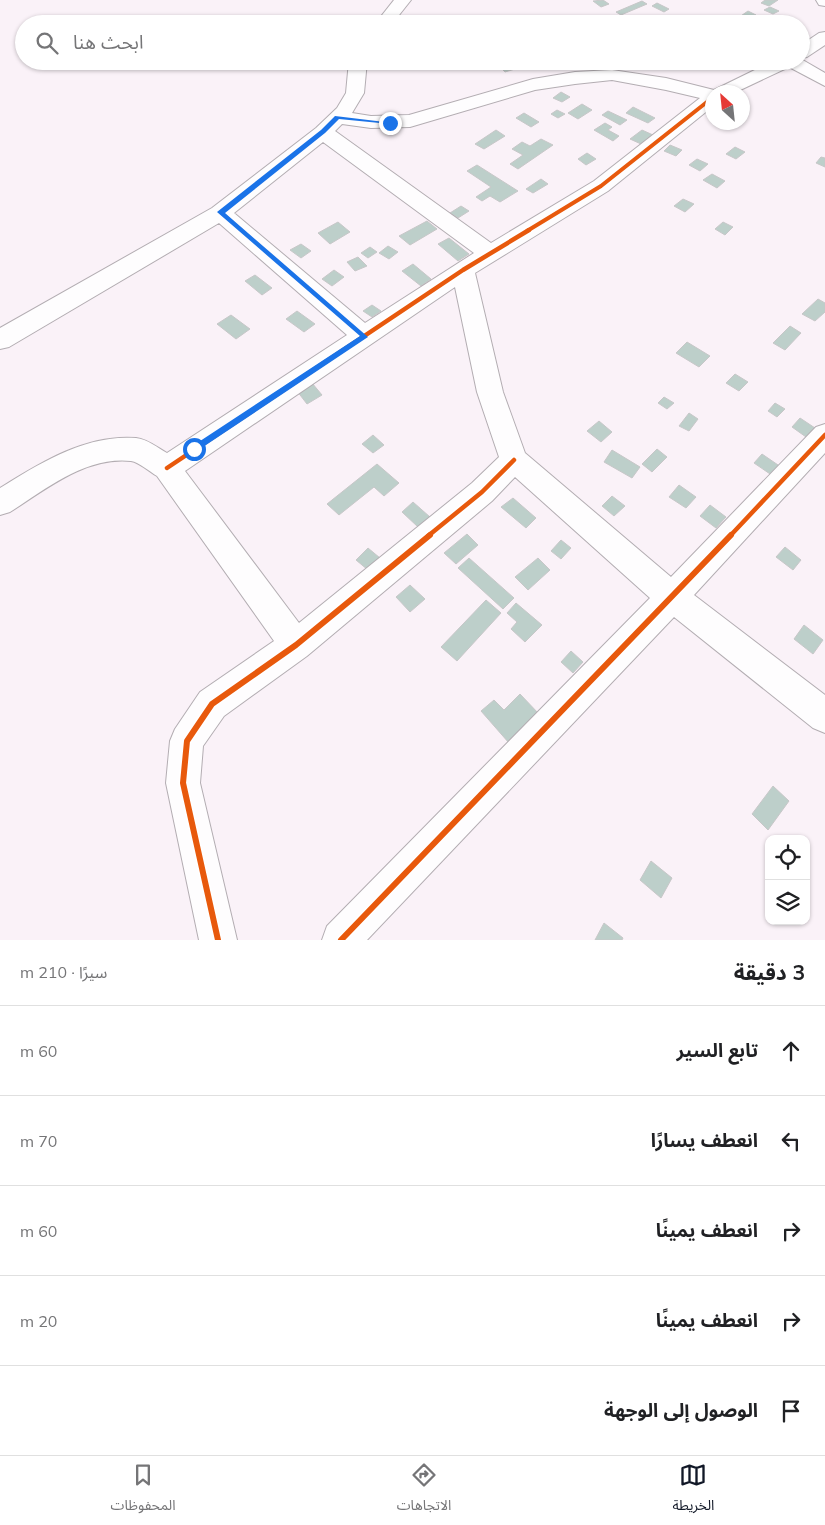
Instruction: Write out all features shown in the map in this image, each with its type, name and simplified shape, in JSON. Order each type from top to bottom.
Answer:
[{"type":"street","points":[[390,15],[403,0]]},
{"type":"street","points":[[810,47],[825,37]]},
{"type":"street","points":[[0,340],[220,212],[344,111],[355,93],[357,70]]},
{"type":"street","points":[[737,85],[770,70]]},
{"type":"street","points":[[806,70],[825,80]]},
{"type":"street","points":[[330,124],[410,121],[533,84],[575,78],[612,76],[666,84],[705,95]]},
{"type":"street","points":[[167,468],[463,270],[601,186],[705,103]]},
{"type":"street","points":[[330,124],[491,254]]},
{"type":"street","points":[[220,212],[365,337]]},
{"type":"street","points":[[463,270],[490,392],[514,460],[672,597],[825,716]]},
{"type":"street","points":[[341,940],[672,597],[825,435]]},
{"type":"street","points":[[0,503],[58,466],[103,451],[137,449],[167,468],[296,645]]},
{"type":"street","points":[[218,940],[183,783],[186,741],[212,704],[296,645],[482,492],[514,460]]},
{"type":"building","points":[[603,0],[609,4],[601,7],[593,1]]},
{"type":"building","points":[[765,0],[778,0],[769,6],[761,3]]},
{"type":"building","points":[[642,1],[647,4],[621,15],[616,12]]},
{"type":"building","points":[[657,3],[669,9],[664,12],[652,6]]},
{"type":"building","points":[[770,7],[779,11],[773,14],[764,10]]},
{"type":"building","points":[[748,11],[756,15],[742,15]]},
{"type":"building","points":[[561,92],[570,97],[562,102],[553,98]]},
{"type":"building","points":[[582,104],[592,110],[578,119],[568,113]]},
{"type":"building","points":[[633,107],[655,118],[648,123],[626,113]]},
{"type":"building","points":[[557,110],[565,114],[558,118],[551,114]]},
{"type":"building","points":[[608,111],[627,120],[620,125],[602,115]]},
{"type":"building","points":[[524,113],[539,122],[531,127],[516,118]]},
{"type":"building","points":[[605,123],[612,127],[608,130],[619,136],[613,141],[594,130]]},
{"type":"building","points":[[496,130],[505,136],[484,149],[475,144]]},
{"type":"building","points":[[642,130],[653,135],[641,144],[630,139]]},
{"type":"building","points":[[541,139],[553,145],[518,169],[510,164],[523,155],[512,149],[522,142],[530,146]]},
{"type":"building","points":[[670,145],[682,150],[676,156],[664,151]]},
{"type":"building","points":[[735,147],[745,152],[736,159],[726,154]]},
{"type":"building","points":[[587,153],[596,159],[586,165],[578,159]]},
{"type":"building","points":[[821,157],[825,158],[825,167],[816,163]]},
{"type":"building","points":[[697,159],[708,164],[700,171],[689,165]]},
{"type":"building","points":[[477,165],[518,191],[500,202],[490,196],[482,201],[476,197],[491,187],[467,171]]},
{"type":"building","points":[[712,174],[725,181],[717,188],[703,180]]},
{"type":"building","points":[[541,179],[548,184],[533,193],[526,189]]},
{"type":"building","points":[[683,199],[694,204],[685,212],[674,206]]},
{"type":"building","points":[[461,206],[469,211],[458,218],[450,213]]},
{"type":"building","points":[[427,221],[437,229],[410,245],[399,236]]},
{"type":"building","points":[[338,222],[350,232],[330,244],[318,233]]},
{"type":"building","points":[[723,222],[733,227],[725,235],[715,229]]},
{"type":"building","points":[[449,238],[469,254],[458,261],[438,244]]},
{"type":"building","points":[[301,244],[311,251],[301,258],[290,250]]},
{"type":"building","points":[[388,246],[398,252],[389,259],[379,253]]},
{"type":"building","points":[[370,247],[377,252],[368,258],[361,253]]},
{"type":"building","points":[[358,257],[367,266],[355,271],[347,262]]},
{"type":"building","points":[[413,264],[431,279],[421,286],[402,271]]},
{"type":"building","points":[[334,270],[344,277],[332,286],[322,279]]},
{"type":"building","points":[[255,275],[272,288],[262,295],[245,281]]},
{"type":"building","points":[[818,299],[825,303],[825,312],[815,321],[802,314]]},
{"type":"building","points":[[372,305],[381,311],[372,317],[363,311]]},
{"type":"building","points":[[297,311],[315,324],[304,332],[286,319]]},
{"type":"building","points":[[231,315],[250,329],[236,339],[217,324]]},
{"type":"building","points":[[790,326],[801,333],[785,350],[773,343]]},
{"type":"building","points":[[687,342],[710,356],[699,367],[676,353]]},
{"type":"building","points":[[735,374],[748,382],[739,391],[726,383]]},
{"type":"building","points":[[312,383],[322,395],[307,404],[297,391]]},
{"type":"building","points":[[664,397],[674,403],[667,409],[658,403]]},
{"type":"building","points":[[775,403],[785,409],[777,417],[768,411]]},
{"type":"building","points":[[689,413],[698,419],[689,431],[679,426]]},
{"type":"building","points":[[800,418],[815,428],[806,437],[792,427]]},
{"type":"building","points":[[599,421],[612,432],[601,442],[587,431]]},
{"type":"building","points":[[373,435],[384,445],[373,453],[362,444]]},
{"type":"building","points":[[657,449],[667,457],[652,472],[642,464]]},
{"type":"building","points":[[612,450],[640,467],[632,478],[604,462]]},
{"type":"building","points":[[762,454],[781,467],[773,476],[754,463]]},
{"type":"building","points":[[377,464],[399,483],[384,496],[374,487],[339,515],[327,504]]},
{"type":"building","points":[[679,485],[696,497],[686,508],[669,497]]},
{"type":"building","points":[[612,496],[625,506],[614,516],[602,506]]},
{"type":"building","points":[[513,498],[536,518],[526,528],[501,507]]},
{"type":"building","points":[[413,502],[430,517],[418,527],[402,512]]},
{"type":"building","points":[[710,505],[726,517],[716,528],[700,516]]},
{"type":"building","points":[[467,534],[478,545],[456,564],[444,553]]},
{"type":"building","points":[[561,540],[571,548],[561,559],[551,551]]},
{"type":"building","points":[[785,547],[801,560],[793,570],[776,557]]},
{"type":"building","points":[[368,548],[380,558],[368,570],[356,560]]},
{"type":"building","points":[[469,558],[514,598],[503,609],[458,568]]},
{"type":"building","points":[[538,558],[550,570],[528,590],[515,577]]},
{"type":"building","points":[[410,585],[425,599],[410,612],[396,597]]},
{"type":"building","points":[[486,600],[501,613],[457,661],[441,647]]},
{"type":"building","points":[[516,603],[542,625],[525,642],[511,629],[517,622],[507,613]]},
{"type":"building","points":[[804,625],[823,640],[813,654],[794,639]]},
{"type":"building","points":[[571,651],[583,662],[573,673],[561,662]]},
{"type":"building","points":[[520,694],[539,714],[509,743],[481,711],[494,700],[504,710]]},
{"type":"building","points":[[773,786],[789,801],[768,830],[752,814]]},
{"type":"building","points":[[651,861],[672,878],[661,898],[640,880]]},
{"type":"building","points":[[604,923],[623,938],[622,940],[595,940]]},
{"type":"cycle path","points":[[167,468],[463,270],[601,186],[705,104]]},
{"type":"cycle path","points":[[341,940],[672,597],[825,435]]},
{"type":"cycle path","points":[[218,940],[183,783],[187,741],[212,704],[296,645],[482,492],[514,460]]},
{"type":"route","points":[[194,449],[365,337],[220,212],[323,132],[337,117],[390,123]]}]
